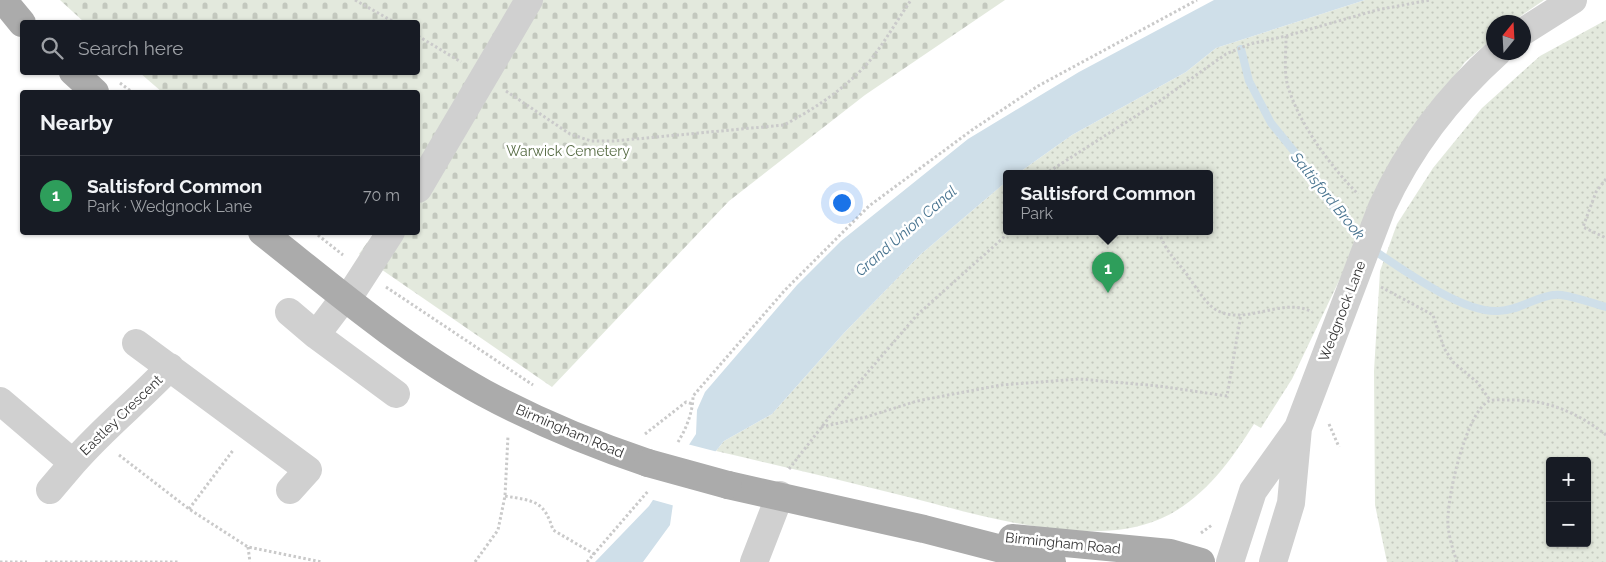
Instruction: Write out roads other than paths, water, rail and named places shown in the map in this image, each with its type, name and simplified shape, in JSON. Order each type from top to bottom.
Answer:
[{"type":"main road","points":[[3,0],[20,21]]},
{"type":"main road","points":[[76,75],[93,90]]},
{"type":"main road","name":"Birmingham Road","points":[[266,235],[346,299],[436,363],[482,392],[553,428],[622,454],[648,476],[728,484],[777,494],[1052,562]]},
{"type":"main road","name":"Birmingham Road","points":[[924,529],[1170,553],[1201,562]]},
{"type":"street","points":[[420,186],[529,0]]},
{"type":"street","points":[[1531,27],[1573,0]]},
{"type":"street","name":"Wedgnock Lane","points":[[1273,562],[1291,503],[1298,428],[1382,207],[1398,174],[1437,118],[1456,94],[1490,60]]},
{"type":"street","points":[[316,335],[366,273],[389,235]]},
{"type":"street","points":[[290,312],[316,335],[396,394]]},
{"type":"street","name":"Eastley Crescent","points":[[136,342],[308,470],[290,490]]},
{"type":"street","name":"Eastley Crescent","points":[[50,490],[95,437],[145,394],[170,367]]},
{"type":"street","name":"Eastley Crescent","points":[[0,401],[73,463]]},
{"type":"street","name":"Wedgnock Lane","points":[[1230,562],[1254,490],[1280,450],[1298,428]]},
{"type":"street","points":[[754,562],[777,494]]},
{"type":"water","name":"Grand Union Canal","points":[[1214,0],[1365,0],[1216,48],[1186,72],[1072,135],[1023,170],[1003,170],[1003,184],[920,255],[844,333],[772,414],[724,441],[673,504],[670,525],[643,562],[595,562],[649,506],[696,434],[697,410],[705,392],[797,285],[841,241],[968,139],[1079,72]]},
{"type":"waterway","name":"Saltisford Brook","points":[[1241,49],[1249,81],[1271,123],[1297,155],[1332,206],[1364,241]]},
{"type":"waterway","name":"Saltisford Brook","points":[[1372,249],[1450,298],[1483,310],[1506,310],[1553,295],[1572,297],[1606,307]]},
{"type":"place","name":"Saltisford Common","points":[[1108,293]]},
{"type":"park label","name":"Warwick Cemetery","points":[[568,151]]}]
